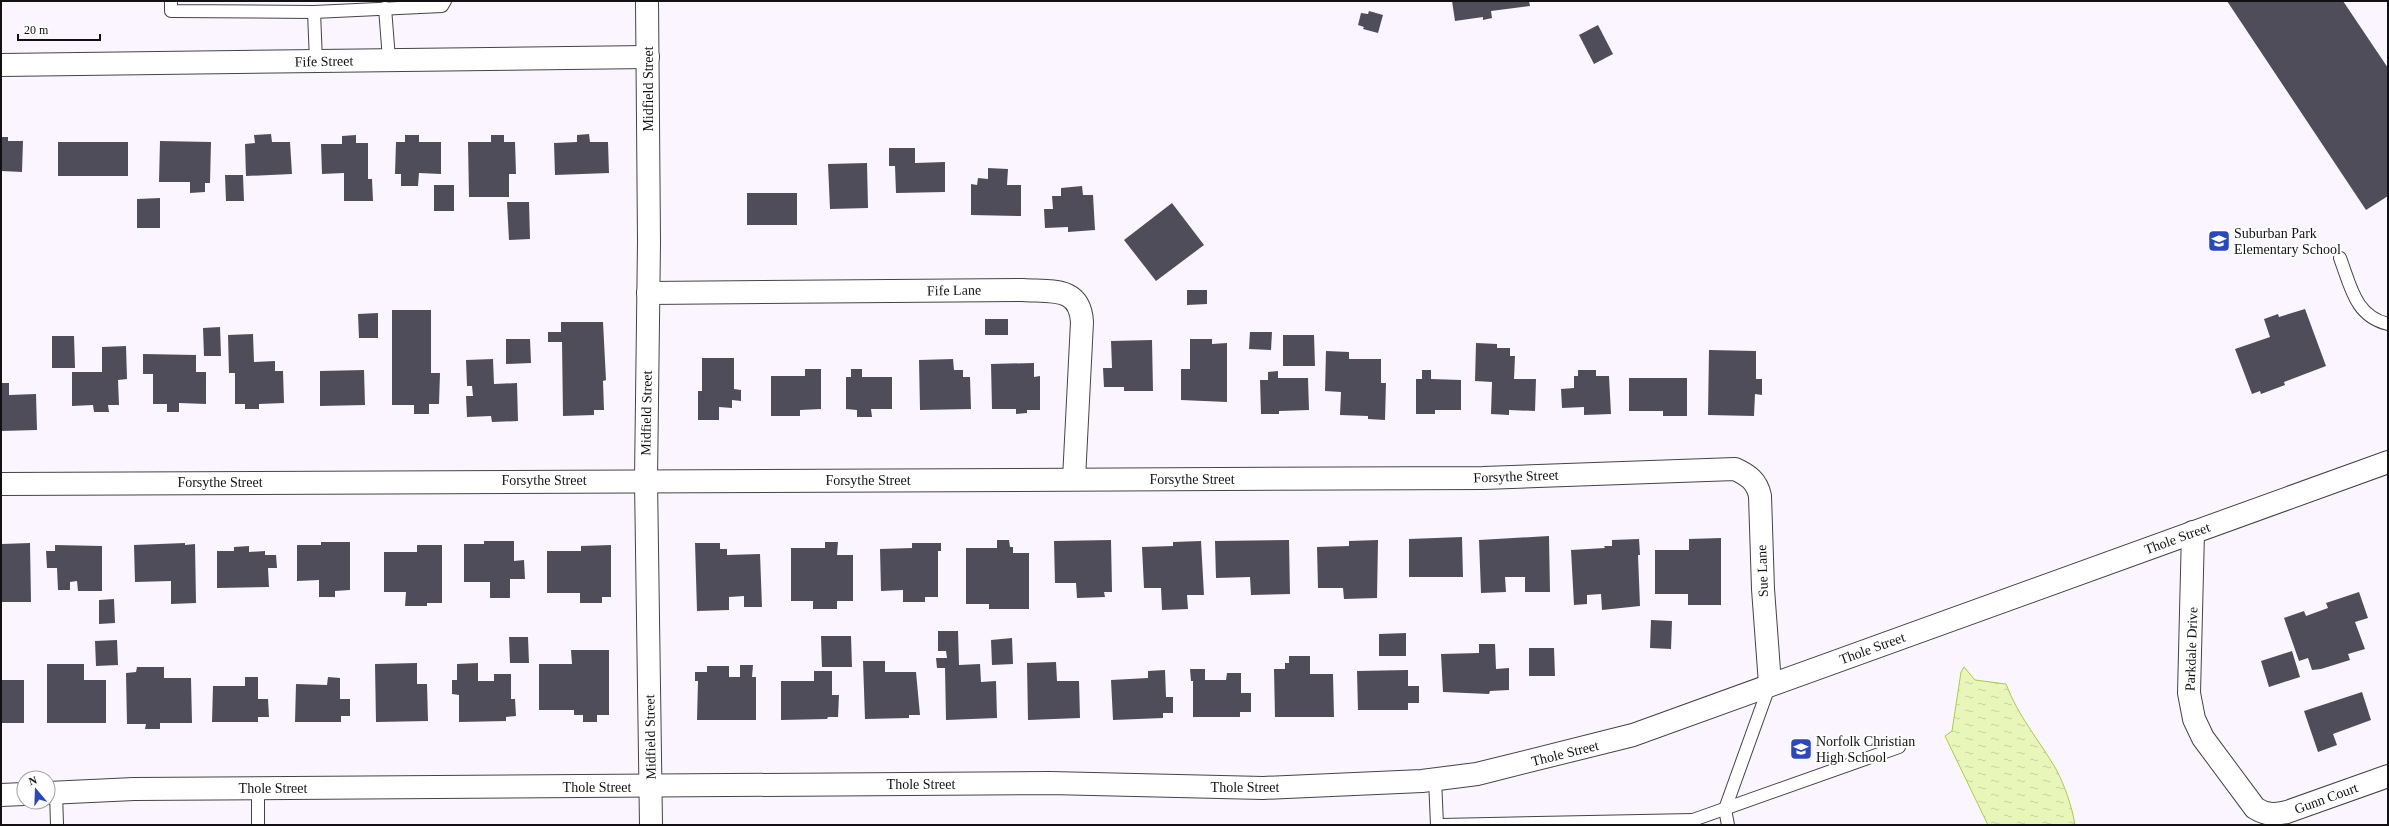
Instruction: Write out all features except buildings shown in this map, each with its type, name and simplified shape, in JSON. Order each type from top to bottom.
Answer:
[{"type":"street","name":"Midfield Street","points":[[647,1],[648,293],[646,480],[651,825]]},
{"type":"street","name":"Fife Street","points":[[1,65],[648,57]]},
{"type":"street","name":"Fife Lane","points":[[648,293],[1015,290],[1066,293],[1077,301],[1082,311],[1074,479]]},
{"type":"street","name":"Thole Street","points":[[56,793],[134,789],[1050,783],[1263,788],[1435,779],[1477,774],[1633,735],[1707,710],[1770,684],[2388,462]]},
{"type":"street","name":"Forsythe Street","points":[[1,484],[646,480],[1483,478],[1735,469]]},
{"type":"street","name":"Sue Lane","points":[[1735,469],[1748,474],[1758,488],[1760,496],[1770,684]]},
{"type":"street","name":"Parkdale Drive","points":[[2193,532],[2189,694],[2194,719],[2208,745],[2255,808],[2263,813]]},
{"type":"street","name":"Gunn Court","points":[[2263,813],[2274,815],[2287,812],[2388,776]]},
{"type":"street","points":[[1,795],[16,794]]},
{"type":"lane","points":[[171,1],[171,11],[314,12],[442,6],[445,1]]},
{"type":"lane","points":[[385,8],[389,60]]},
{"type":"lane","points":[[314,12],[316,61]]},
{"type":"lane","points":[[2340,258],[2362,310],[2375,321],[2388,324]]},
{"type":"lane","points":[[1728,825],[1725,809],[1770,684]]},
{"type":"lane","points":[[1441,825],[1690,823],[1899,747]]},
{"type":"lane","points":[[1435,779],[1437,825]]},
{"type":"lane","points":[[258,788],[258,825]]},
{"type":"lane","points":[[55,810],[57,825]]},
{"type":"water","points":[[1964,667],[1975,680],[2006,684],[2016,707],[2056,769],[2068,797],[2075,825],[1988,825],[1945,736],[1952,731],[1961,672]]},
{"type":"place","name":"Suburban Park Elementary School","points":[[2219,241]]},
{"type":"place","name":"Norfolk Christian High School","points":[[1801,749]]}]
